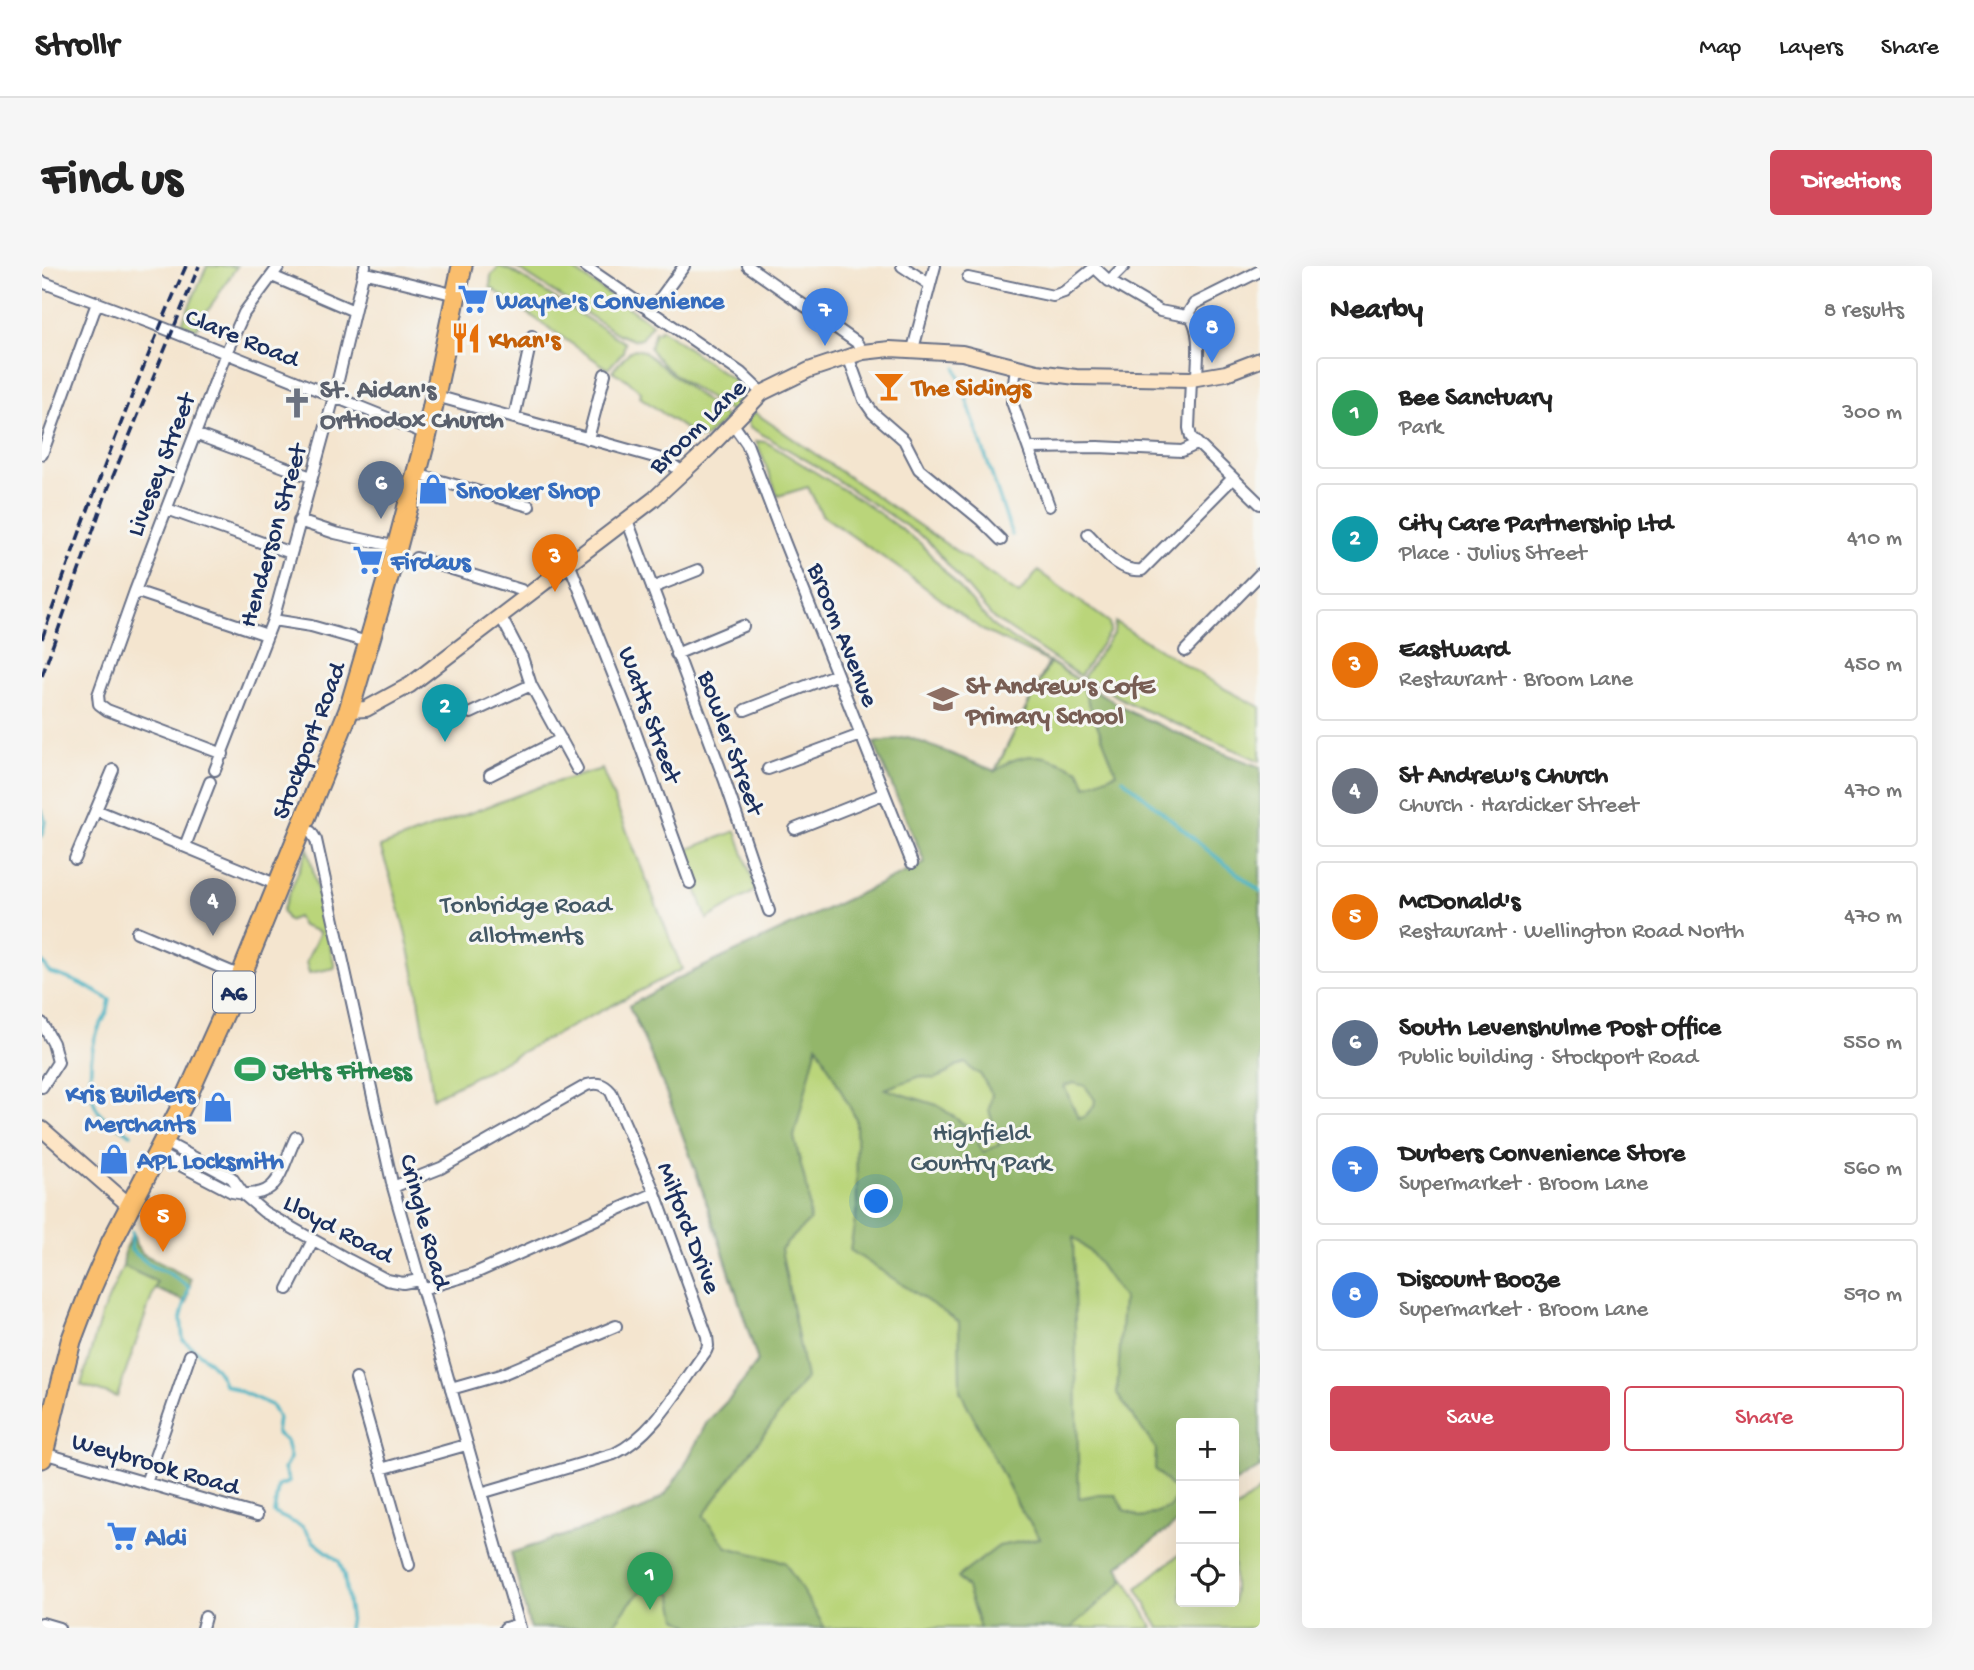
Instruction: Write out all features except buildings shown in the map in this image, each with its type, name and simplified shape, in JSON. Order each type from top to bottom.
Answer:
[{"type":"highway","name":"Stockport Road","points":[[130,1206],[187,1096],[242,976],[349,710],[427,434],[462,266]]},
{"type":"highway","name":"A6","points":[[43,1455],[71,1341],[90,1291],[130,1206]]},
{"type":"main road","name":"Broom Lane","points":[[349,710],[366,709],[399,693],[627,520],[684,473],[757,398],[809,369],[863,352],[913,349],[972,355],[1056,375],[1076,377],[1194,379],[1226,373],[1260,360]]},
{"type":"main road","points":[[42,1129],[130,1206]]},
{"type":"street","name":"Livesey Street","points":[[223,754],[107,710],[99,704],[98,695],[226,353],[244,313],[279,266]]},
{"type":"street","points":[[585,266],[741,373],[757,398]]},
{"type":"street","points":[[651,311],[684,266]]},
{"type":"street","points":[[748,266],[856,342],[863,352]]},
{"type":"street","points":[[902,266],[929,284]]},
{"type":"street","points":[[913,349],[935,266]]},
{"type":"street","points":[[1109,281],[1124,266]]},
{"type":"street","points":[[968,278],[1053,296],[1064,292],[1093,267],[1157,316],[1187,315],[1194,321],[1195,326],[1194,379],[1189,428],[1191,438],[1260,504]]},
{"type":"street","points":[[364,269],[456,295]]},
{"type":"street","name":"Henderson Street","points":[[215,770],[273,620],[334,397],[364,269]]},
{"type":"street","points":[[1187,315],[1194,304],[1260,271]]},
{"type":"street","points":[[272,276],[354,311]]},
{"type":"street","name":"Clare Road","points":[[42,282],[427,434]]},
{"type":"street","points":[[42,454],[97,303]]},
{"type":"street","points":[[514,418],[532,336]]},
{"type":"street","points":[[848,356],[859,391],[868,407],[904,440],[919,469],[984,515],[1001,540]]},
{"type":"street","points":[[1016,366],[1012,402],[1049,506]]},
{"type":"street","points":[[588,439],[605,374]]},
{"type":"street","points":[[436,396],[665,460],[684,473]]},
{"type":"street","name":"Broom Avenue","points":[[731,426],[744,437],[912,863]]},
{"type":"street","points":[[195,434],[311,477]]},
{"type":"street","points":[[1030,448],[1098,447],[1182,451],[1197,444]]},
{"type":"street","points":[[416,474],[529,506]]},
{"type":"street","points":[[1087,534],[1101,541],[1128,571],[1142,570],[1233,478]]},
{"type":"street","points":[[167,509],[291,553]]},
{"type":"street","name":"Bowler Street","points":[[627,520],[725,781],[769,911]]},
{"type":"street","points":[[299,522],[397,547]]},
{"type":"street","points":[[416,558],[521,590],[526,596]]},
{"type":"street","name":"Watts Street","points":[[569,563],[628,712],[690,883]]},
{"type":"street","points":[[652,589],[698,570]]},
{"type":"street","points":[[1185,652],[1260,574]]},
{"type":"street","points":[[135,591],[267,635]]},
{"type":"street","points":[[500,615],[522,657],[531,685],[577,769]]},
{"type":"street","points":[[273,620],[311,626],[370,643]]},
{"type":"street","points":[[676,654],[743,626]]},
{"type":"street","points":[[745,710],[837,674]]},
{"type":"street","points":[[471,713],[531,685]]},
{"type":"street","points":[[768,769],[860,735]]},
{"type":"street","points":[[489,775],[561,739]]},
{"type":"street","points":[[75,859],[113,770]]},
{"type":"street","points":[[185,846],[210,782]]},
{"type":"street","points":[[795,829],[884,794]]},
{"type":"street","points":[[96,810],[278,885]]},
{"type":"street","name":"Cringle Road","points":[[303,828],[311,832],[316,840],[393,1187],[520,1626]]},
{"type":"street","points":[[137,932],[242,976]]},
{"type":"street","points":[[42,1023],[53,1043],[58,1062],[42,1087]]},
{"type":"street","name":"Milford Drive","points":[[393,1187],[441,1168],[593,1084],[606,1086],[655,1193],[704,1326],[708,1346],[706,1352],[649,1428],[627,1448],[481,1493]]},
{"type":"street","points":[[244,1195],[263,1194],[271,1189],[296,1137]]},
{"type":"street","name":"Lloyd Road","points":[[160,1147],[232,1178],[244,1195],[264,1212],[387,1280],[403,1283],[420,1284],[473,1274],[655,1193]]},
{"type":"street","points":[[288,1289],[313,1240]]},
{"type":"street","points":[[451,1389],[500,1375],[616,1326]]},
{"type":"street","points":[[146,1483],[190,1355]]},
{"type":"street","points":[[356,1379],[409,1565]]},
{"type":"street","points":[[381,1469],[466,1445]]},
{"type":"street","name":"Weybrook Road","points":[[43,1455],[257,1515]]},
{"type":"street","points":[[42,1623],[59,1628]]},
{"type":"street","points":[[505,1628],[520,1626]]},
{"type":"green space","points":[[207,266],[237,266],[196,329],[182,323]]},
{"type":"green space","points":[[499,266],[512,271],[625,343],[623,352],[608,369],[490,287],[491,276]]},
{"type":"green space","points":[[514,266],[568,266],[652,324],[641,339],[633,340],[618,334]]},
{"type":"green space","points":[[661,329],[736,382],[742,398],[732,412],[687,383],[657,357],[650,348],[655,331],[658,333]]},
{"type":"green space","points":[[635,349],[643,351],[727,418],[705,438],[698,438],[640,397],[641,392],[612,371]]},
{"type":"green space","points":[[754,412],[1019,594],[1038,571],[1109,622],[1110,631],[1080,676],[993,618],[927,540],[816,466],[750,427],[747,421]]},
{"type":"green space","name":"Highfield Country Park","points":[[756,441],[766,442],[862,501],[920,543],[994,627],[1132,713],[1260,767],[1260,1467],[1239,1480],[1239,1418],[1176,1418],[1176,1524],[1118,1566],[1153,1628],[530,1628],[511,1553],[640,1511],[665,1495],[684,1467],[707,1422],[732,1396],[758,1361],[683,1137],[629,1006],[675,980],[925,863],[874,743],[908,737],[995,771],[1049,662],[982,630],[822,515],[808,487],[778,496]]},
{"type":"green space","points":[[1115,622],[1223,688],[1260,707],[1260,761],[1133,705],[1083,678],[1114,632]]},
{"type":"green space","points":[[1049,662],[1050,662],[995,771]]},
{"type":"green space","name":"Highfield Country Park","points":[[1080,681],[1132,713],[1260,767],[1260,1467],[1239,1480],[1239,1418],[1176,1418],[1176,1492],[1155,1469],[1156,1449],[1117,1394],[1123,1298],[1093,1255],[1073,1237],[1079,1498],[1116,1495],[1124,1510],[1142,1518],[1170,1507],[1176,1497],[1176,1524],[1118,1566],[1124,1581],[1071,1628],[980,1628],[967,1588],[958,1577],[999,1546],[1040,1538],[1019,1507],[960,1391],[959,1322],[850,1250],[857,1208],[856,1119],[817,1045],[794,1137],[808,1193],[810,1220],[781,1249],[806,1378],[703,1516],[727,1547],[785,1562],[825,1628],[694,1628],[677,1618],[672,1593],[646,1587],[611,1628],[530,1628],[511,1553],[640,1511],[665,1495],[684,1467],[707,1422],[732,1396],[758,1361],[683,1137],[629,1006],[675,980],[925,863],[874,743],[908,737],[995,771],[1019,758],[1044,757],[1079,770],[1086,786],[1116,773]],"holes":[[[966,1063],[980,1074],[992,1094],[989,1110],[999,1145],[983,1152],[971,1129],[937,1105],[885,1089],[921,1076],[934,1079]],[[1074,1083],[1085,1086],[1095,1100],[1094,1106],[1084,1117],[1078,1118],[1064,1086]]]},
{"type":"green space","name":"Tonbridge Road allotments","points":[[602,769],[682,969],[433,1098],[414,971],[399,908],[380,847],[542,786]]},
{"type":"green space","points":[[736,831],[756,890],[707,919],[683,851]]},
{"type":"green space","points":[[308,848],[335,968],[309,973],[306,962],[320,932],[302,926],[297,917],[288,921],[282,911]]},
{"type":"green space","points":[[133,1233],[136,1245],[143,1254],[191,1279],[187,1302],[155,1289],[157,1282],[123,1266],[125,1249]]},
{"type":"green space","points":[[123,1266],[157,1282],[117,1397],[81,1385],[101,1316]]},
{"type":"green space","points":[[1260,1490],[1260,1628],[1159,1628],[1137,1588],[1176,1557],[1176,1607],[1239,1607],[1239,1507]]},
{"type":"waterway","points":[[956,368],[1012,535]]},
{"type":"waterway","points":[[1123,779],[1260,891]]},
{"type":"waterway","points":[[42,811],[45,821],[42,836]]},
{"type":"waterway","points":[[42,917],[42,922]]},
{"type":"waterway","points":[[42,962],[50,973],[81,984],[110,1000],[93,1048],[92,1095],[99,1112],[131,1134]]},
{"type":"waterway","points":[[132,1232],[131,1250],[153,1267],[167,1272],[189,1287],[181,1318],[183,1340],[212,1365],[224,1384],[271,1405],[278,1417],[276,1433],[286,1441],[290,1458],[284,1469],[289,1482],[278,1486],[274,1513],[303,1527],[314,1542],[339,1561],[344,1575],[350,1616],[348,1628]]},
{"type":"railway","points":[[42,639],[110,451],[186,266]]},
{"type":"railway","points":[[42,676],[107,491],[199,266]]},
{"type":"place","name":"Wayne's Convenience","points":[[473,299]]},
{"type":"place","name":"Khan's","points":[[466,338]]},
{"type":"place","name":"Durbers Convenience Store","points":[[825,346]]},
{"type":"place","name":"Discount Booze","points":[[1212,363]]},
{"type":"place","name":"The Sidings","points":[[889,386]]},
{"type":"place","name":"St. Aidan's Orthodox Church","points":[[297,403]]},
{"type":"place","name":"Snooker Shop","points":[[433,489]]},
{"type":"place","name":"South Levenshulme Post Office","points":[[381,519]]},
{"type":"place","name":"Firdaus","points":[[368,560]]},
{"type":"place","name":"Eastward","points":[[555,592]]},
{"type":"place","name":"St Andrew's CofE Primary School","points":[[943,699]]},
{"type":"place","name":"City Care Partnership Ltd","points":[[445,742]]},
{"type":"place","name":"St Andrew's Church","points":[[213,936]]},
{"type":"place","name":"Jetts Fitness","points":[[250,1069]]},
{"type":"place","name":"Kris Builders Merchants","points":[[218,1107]]},
{"type":"place","name":"APL Locksmith","points":[[114,1159]]},
{"type":"place","name":"McDonald's","points":[[163,1252]]},
{"type":"place","name":"Aldi","points":[[122,1536]]},
{"type":"place","name":"Bee Sanctuary","points":[[650,1610]]}]
